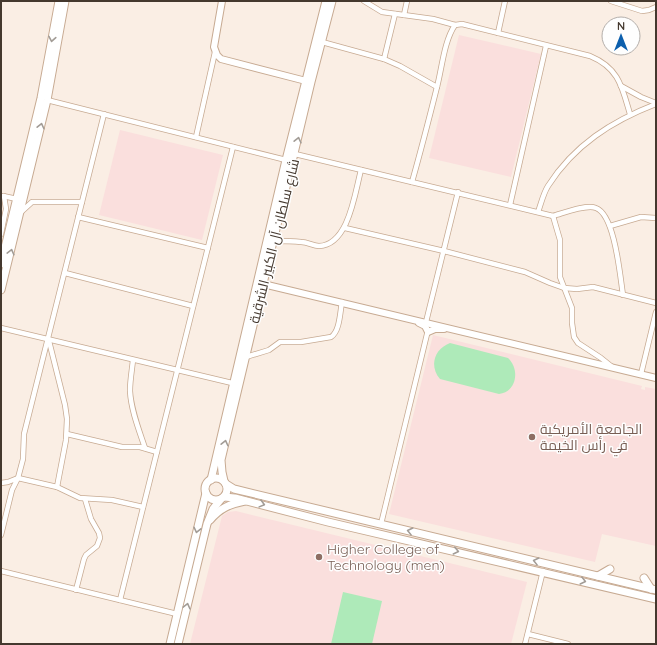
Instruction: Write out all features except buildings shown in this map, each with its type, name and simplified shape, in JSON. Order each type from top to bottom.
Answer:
[{"type":"main road","points":[[1,264],[41,98],[59,1]]},
{"type":"main road","points":[[1,290],[48,100],[65,1]]},
{"type":"main road","name":"شارع سلطان آل الكبير الشرقية","points":[[211,480],[232,383],[326,1]]},
{"type":"main road","name":"شارع سلطان آل الكبير الشرقية","points":[[225,483],[221,460],[332,1]]},
{"type":"main road","points":[[170,644],[206,493],[206,486],[211,480],[218,478],[234,489],[653,589]]},
{"type":"main road","points":[[178,644],[207,524],[213,509],[227,491],[225,483]]},
{"type":"main road","points":[[206,493],[211,498],[217,500],[222,498],[246,500],[328,522],[543,571],[656,599]]},
{"type":"main road","points":[[207,524],[215,514],[223,508],[246,500]]},
{"type":"main road","points":[[598,576],[610,569]]},
{"type":"main road","points":[[644,578],[653,589]]},
{"type":"street","points":[[196,137],[215,52],[215,42],[222,1]]},
{"type":"street","points":[[364,1],[382,12],[433,19],[455,25],[462,24],[599,59],[608,65],[618,78],[630,114]]},
{"type":"street","points":[[404,15],[407,1]]},
{"type":"street","points":[[498,33],[506,1]]},
{"type":"street","points":[[611,1],[642,11],[656,7]]},
{"type":"street","points":[[384,59],[395,14]]},
{"type":"street","points":[[412,182],[448,40],[455,25]]},
{"type":"street","points":[[322,42],[384,59],[437,86]]},
{"type":"street","points":[[510,205],[546,46]]},
{"type":"street","points":[[215,52],[220,59],[225,61],[306,81]]},
{"type":"street","points":[[621,86],[656,104]]},
{"type":"street","points":[[48,100],[286,160]]},
{"type":"street","points":[[538,212],[548,187],[572,156],[601,132],[630,114],[656,104]]},
{"type":"street","points":[[1,535],[12,490],[18,478],[24,459],[24,434],[104,114]]},
{"type":"street","points":[[120,600],[233,147]]},
{"type":"street","points":[[295,154],[553,216],[586,207],[596,208],[604,214],[613,234],[623,295]]},
{"type":"street","points":[[274,241],[303,242],[314,246],[321,246],[333,240],[345,228],[361,170]]},
{"type":"street","points":[[381,524],[428,332],[428,322],[458,192]]},
{"type":"street","points":[[25,194],[32,202]]},
{"type":"street","points":[[1,234],[6,209],[2,196],[17,199]]},
{"type":"street","points":[[20,213],[32,202],[82,202]]},
{"type":"street","points":[[553,216],[560,240],[560,277],[572,308],[574,337],[578,343],[612,367]]},
{"type":"street","points":[[78,217],[208,248]]},
{"type":"street","points":[[610,226],[641,217],[656,218]]},
{"type":"street","points":[[345,228],[525,272],[550,284],[564,288],[577,289],[593,287],[656,303]]},
{"type":"street","points":[[64,273],[194,306]]},
{"type":"street","points":[[263,284],[462,330],[656,378]]},
{"type":"street","points":[[246,357],[269,350],[280,342],[301,342],[331,337],[337,329],[342,302]]},
{"type":"street","points":[[641,374],[656,312]]},
{"type":"street","points":[[405,317],[424,325],[428,332]]},
{"type":"street","points":[[1,328],[232,383]]},
{"type":"street","points":[[428,332],[437,328],[452,331],[462,330]]},
{"type":"street","points":[[48,339],[65,405],[67,434],[57,487]]},
{"type":"street","points":[[133,360],[131,400],[145,448]]},
{"type":"street","points":[[67,434],[122,447],[145,448],[157,452]]},
{"type":"street","points":[[1,483],[18,478],[57,487],[85,499],[112,500],[143,507]]},
{"type":"street","points":[[76,590],[84,559],[86,555],[97,546],[100,538],[99,533],[91,519],[85,499]]},
{"type":"street","points":[[1,571],[177,614]]},
{"type":"street","points":[[526,644],[543,571]]},
{"type":"street","points":[[528,634],[568,644]]},
{"type":"shaded area","points":[[459,35],[541,54],[511,177],[429,158]]},
{"type":"shaded area","points":[[120,130],[223,155],[202,240],[99,215]]},
{"type":"shaded area","name":"الجامعة الأمريكية في رأس الخيمة","points":[[433,335],[642,386],[641,389],[645,390],[645,387],[656,389],[656,546],[602,534],[595,562],[389,514]]},
{"type":"shaded area","name":"Higher College of Technology (men)","points":[[236,511],[527,582],[511,644],[190,644],[222,516],[228,512]]},
{"type":"green space","points":[[450,343],[508,358],[514,368],[515,379],[513,385],[510,389],[499,394],[440,379],[435,369],[435,358],[440,349]]},
{"type":"green space","points":[[343,592],[382,601],[372,644],[331,644]]},
{"type":"place","name":"الجامعة الأمريكية في رأس الخيمة","points":[[532,437]]},
{"type":"place","name":"Higher College of Technology (men)","points":[[319,557]]}]
